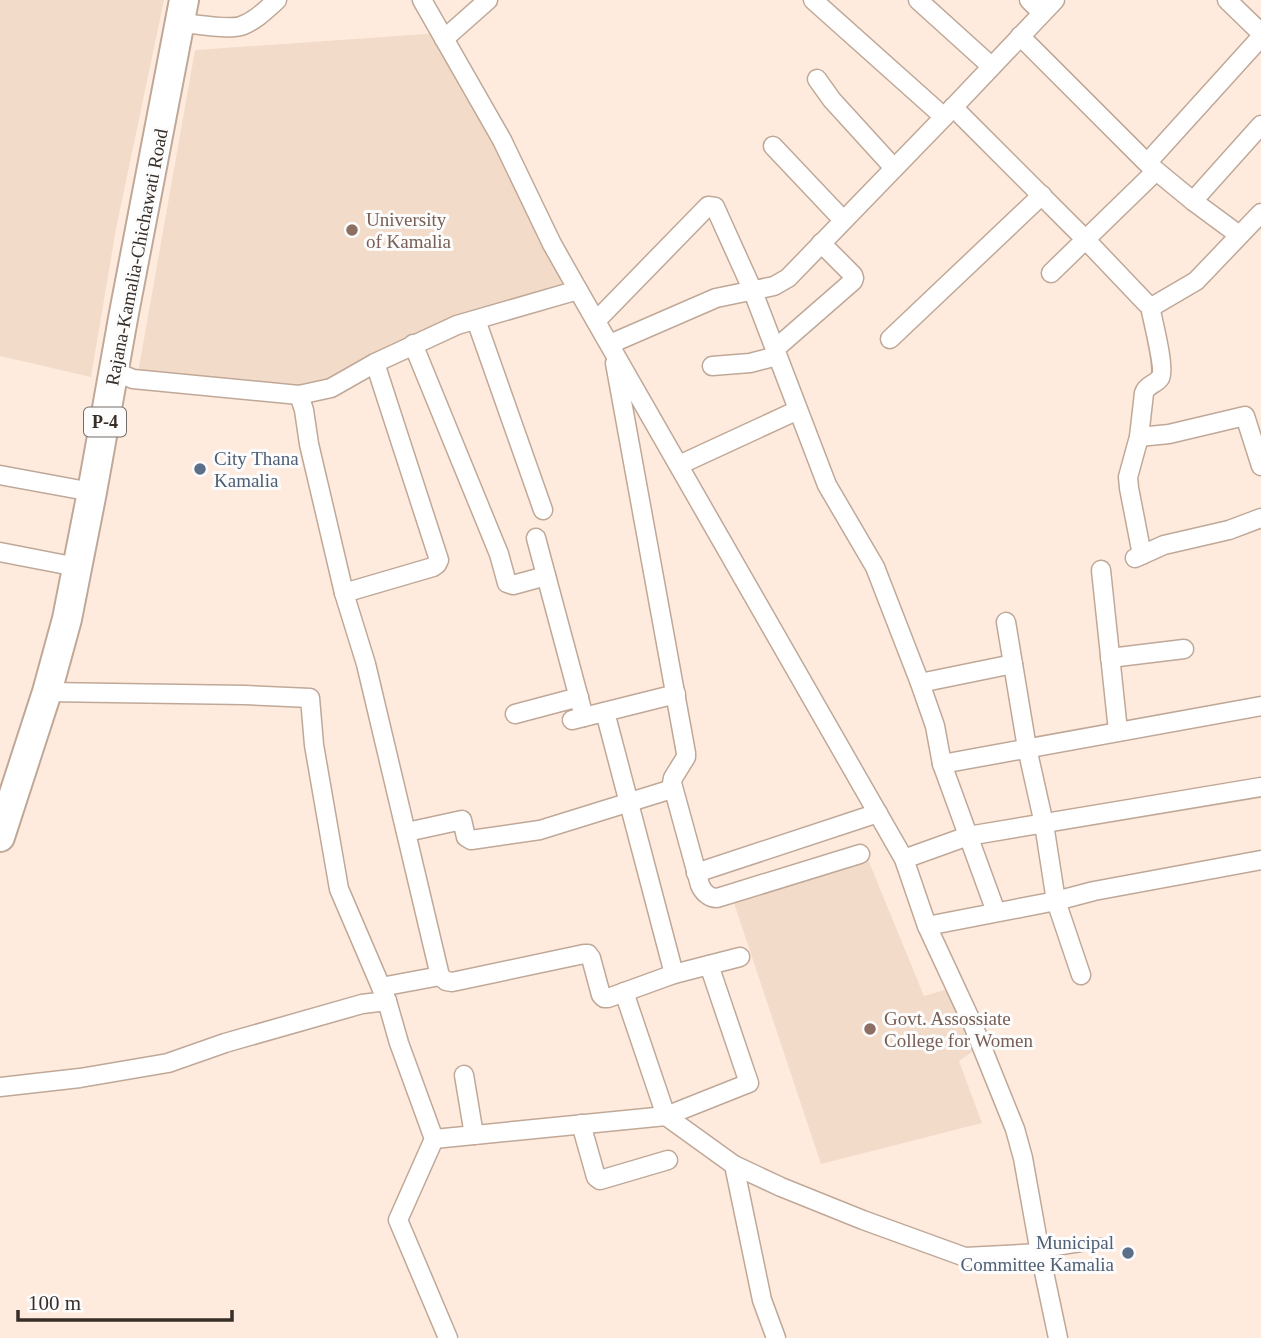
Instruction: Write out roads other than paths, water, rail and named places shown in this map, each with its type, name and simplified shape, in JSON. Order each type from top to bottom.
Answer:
[{"type":"main road","name":"Rajana-Kamalia-Chichawati Road","points":[[0,837],[47,692],[67,619],[183,12]]},
{"type":"street","points":[[183,12],[231,28],[259,15],[277,0]]},
{"type":"street","points":[[422,0],[502,140],[578,290],[904,859],[927,926],[973,1026],[1015,1129],[1058,1338]]},
{"type":"street","points":[[443,39],[488,0]]},
{"type":"street","points":[[813,0],[948,112],[1042,195],[1150,306],[1162,374],[1146,387],[1144,393],[1139,436],[1128,477],[1138,556],[1164,545],[1229,530],[1261,518]]},
{"type":"street","points":[[918,0],[991,66]]},
{"type":"street","points":[[611,347],[703,302],[734,292],[774,285],[788,278],[1049,6],[1029,0]]},
{"type":"street","points":[[1051,273],[1086,240],[1152,167],[1261,35],[1227,0]]},
{"type":"street","points":[[1020,36],[1152,167],[1239,235]]},
{"type":"street","points":[[817,79],[832,100],[894,168]]},
{"type":"street","points":[[1193,201],[1261,125]]},
{"type":"street","points":[[773,146],[843,220]]},
{"type":"street","points":[[890,339],[1042,195]]},
{"type":"street","points":[[596,321],[708,206],[715,207],[752,289],[827,485],[874,567],[920,683],[934,726],[942,764],[996,912]]},
{"type":"street","points":[[1150,306],[1196,281],[1261,213]]},
{"type":"street","points":[[712,366],[750,363],[776,352],[853,281],[853,275],[821,243]]},
{"type":"street","points":[[114,371],[133,379],[299,395],[331,388],[375,363],[457,325],[578,290]]},
{"type":"street","points":[[476,320],[543,510]]},
{"type":"street","points":[[414,344],[499,554],[507,583],[513,585],[547,576]]},
{"type":"street","points":[[611,347],[686,755],[671,781],[672,789],[702,891],[717,898],[860,854]]},
{"type":"street","points":[[344,593],[433,567],[439,560],[375,363]]},
{"type":"street","points":[[299,395],[344,593],[366,664],[440,976],[452,982],[588,954],[601,995],[608,998],[674,974],[740,957]]},
{"type":"street","points":[[679,465],[798,410]]},
{"type":"street","points":[[1139,436],[1169,434],[1245,416],[1261,466]]},
{"type":"street","points":[[0,475],[93,492]]},
{"type":"street","points":[[536,538],[579,697],[578,718],[676,694]]},
{"type":"street","points":[[0,552],[77,567]]},
{"type":"street","points":[[1101,570],[1118,732]]},
{"type":"street","points":[[1006,622],[1056,901],[1081,975]]},
{"type":"street","points":[[1110,658],[1184,649]]},
{"type":"street","points":[[920,683],[1013,663]]},
{"type":"street","points":[[47,692],[310,698],[314,746],[339,889],[384,994],[398,1043],[433,1139],[398,1220],[448,1338]]},
{"type":"street","points":[[515,714],[579,697]]},
{"type":"street","points":[[942,764],[1261,706]]},
{"type":"street","points":[[604,712],[674,974]]},
{"type":"street","points":[[904,859],[968,835],[1261,787]]},
{"type":"street","points":[[407,832],[462,820],[466,838],[471,840],[540,830],[672,789]]},
{"type":"street","points":[[696,873],[878,813]]},
{"type":"street","points":[[927,926],[1261,860]]},
{"type":"street","points":[[433,1139],[666,1116],[749,1083],[709,965]]},
{"type":"street","points":[[0,1087],[80,1078],[168,1063],[225,1043],[362,1004],[440,976]]},
{"type":"street","points":[[624,992],[666,1116],[734,1165],[851,1215],[965,1256],[1040,1253]]},
{"type":"street","points":[[464,1075],[474,1135]]},
{"type":"street","points":[[580,1124],[596,1177],[600,1180],[668,1160]]},
{"type":"street","points":[[734,1165],[762,1300],[776,1338]]},
{"type":"lane","points":[[1040,1253],[1103,1242]]},
{"type":"place","name":"University of Kamalia","points":[[352,230]]},
{"type":"place","name":"City Thana Kamalia","points":[[200,469]]},
{"type":"place","name":"Govt. Assossiate College for Women","points":[[870,1029]]},
{"type":"place","name":"Municipal Committee Kamalia","points":[[1128,1253]]}]
